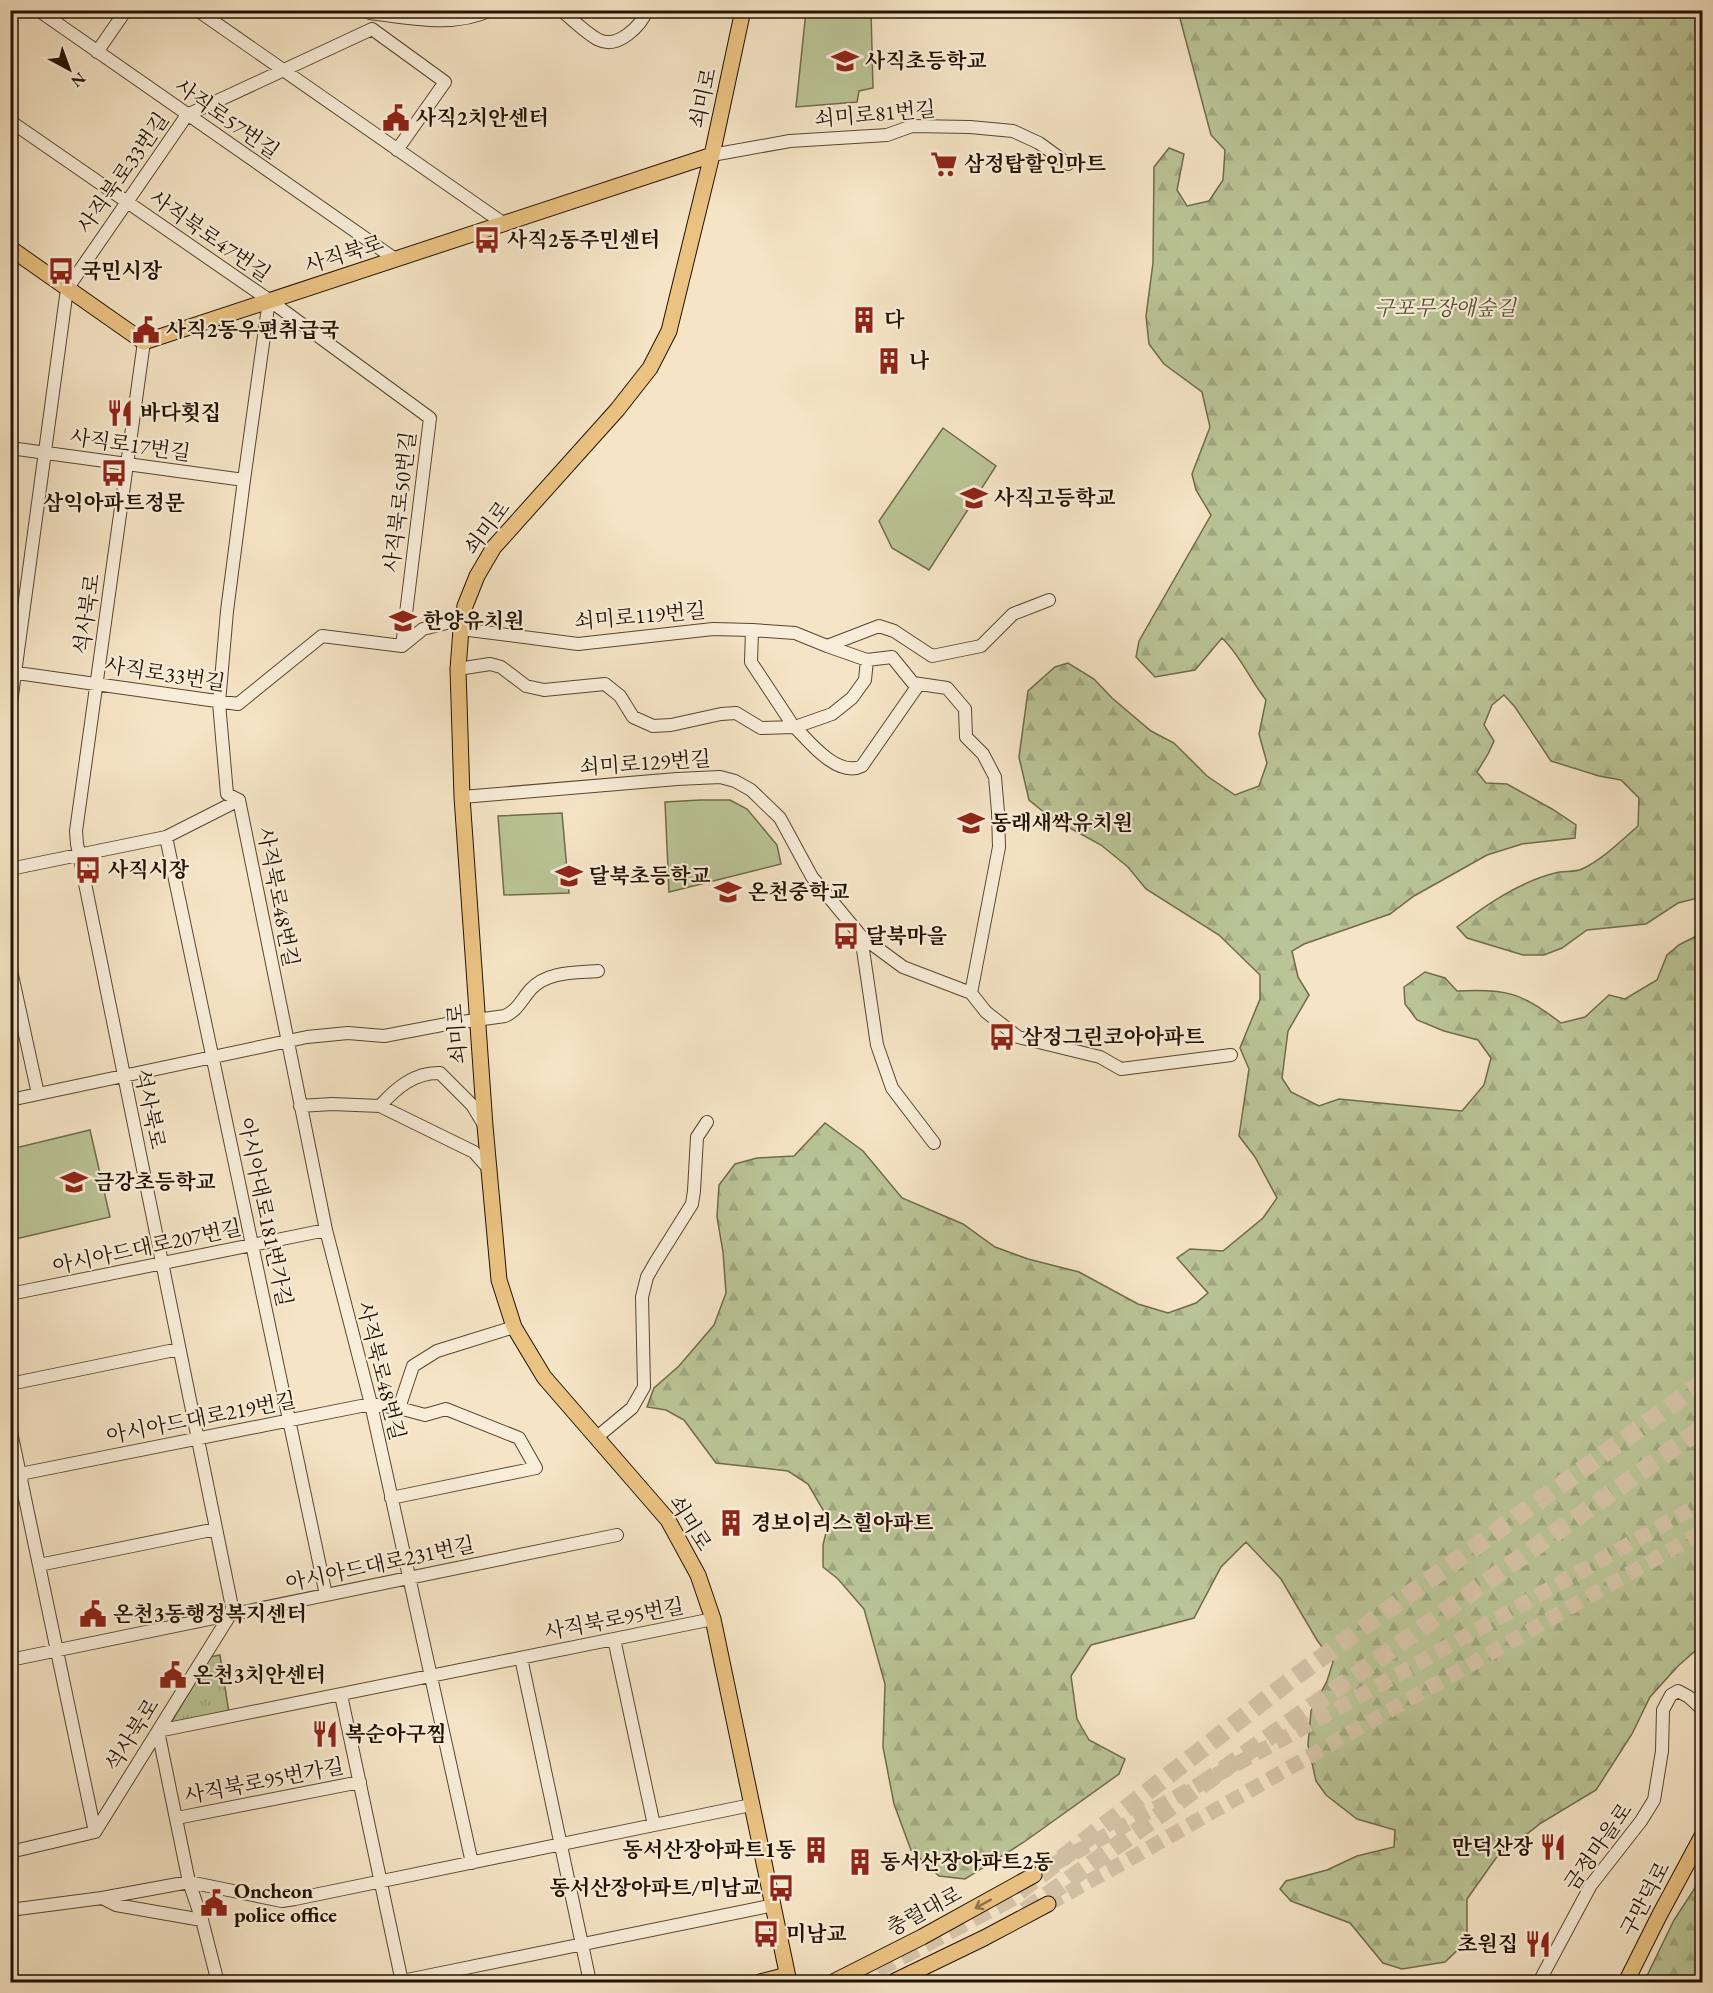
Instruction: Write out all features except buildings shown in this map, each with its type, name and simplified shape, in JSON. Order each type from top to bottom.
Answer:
[{"type":"main road","name":"쇠미로","points":[[743,10],[712,155],[669,331],[650,368],[617,410],[495,546],[477,576],[461,624],[458,669],[462,797],[485,1126],[499,1280],[514,1328],[544,1377],[668,1520],[698,1575],[713,1619],[788,1979]]},
{"type":"main road","name":"사직북로","points":[[144,342],[712,155]]},
{"type":"main road","points":[[10,248],[144,342]]},
{"type":"main road","name":"구만덕로","points":[[1626,1983],[1702,1836]]},
{"type":"main road","name":"충렬대로","points":[[833,1983],[1034,1875]]},
{"type":"main road","points":[[893,1983],[1047,1904]]},
{"type":"main road","points":[[10,1975],[12,1983]]},
{"type":"main road","points":[[760,1983],[788,1979]]},
{"type":"street","name":"사직로57번길","points":[[38,10],[395,259]]},
{"type":"street","points":[[97,52],[126,10]]},
{"type":"street","points":[[197,10],[504,223]]},
{"type":"street","points":[[397,150],[445,82],[372,28],[368,12],[417,20],[453,20],[478,16],[491,10]]},
{"type":"street","points":[[561,10],[599,40],[607,42],[635,29],[643,21],[647,10]]},
{"type":"street","name":"사직북로33번길","points":[[67,289],[187,115],[372,28]]},
{"type":"street","name":"사직북로47번길","points":[[10,121],[269,300]]},
{"type":"street","name":"쇠미로81번길","points":[[712,155],[790,141],[887,135],[912,126],[970,127],[1013,131],[1039,142],[1068,164]]},
{"type":"street","points":[[10,710],[13,672],[46,453],[67,289]]},
{"type":"street","name":"사직북로48번길","points":[[269,300],[227,611],[219,702],[227,794],[239,800],[326,1230],[371,1404],[472,1863]]},
{"type":"street","name":"사직북로50번길","points":[[269,300],[430,418],[402,646]]},
{"type":"street","name":"석사북로","points":[[94,1832],[230,1615],[232,1607],[78,855],[76,831],[144,342]]},
{"type":"street","name":"사직로17번길","points":[[10,448],[244,480]]},
{"type":"street","points":[[827,646],[879,626],[894,631],[932,656],[981,646],[1013,614],[1049,600]]},
{"type":"street","points":[[402,646],[423,629],[461,624]]},
{"type":"street","name":"쇠미로119번길","points":[[461,624],[578,644],[713,629],[795,633],[867,660],[892,657],[914,682],[919,684]]},
{"type":"street","points":[[752,630],[751,662],[792,727],[821,756],[842,766],[857,769],[862,766],[919,684],[947,688],[965,709],[966,737],[983,754],[995,777],[999,847],[971,993]]},
{"type":"street","name":"사직로33번길","points":[[13,672],[238,704],[322,636],[402,646]]},
{"type":"street","points":[[458,669],[490,664],[501,667],[526,686],[544,690],[605,684],[620,696],[633,717],[653,726],[736,713],[760,728],[792,727],[832,714],[852,698],[865,680],[867,660]]},
{"type":"street","name":"쇠미로129번길","points":[[462,797],[677,779],[720,777],[735,781],[751,790],[780,818],[812,877],[861,936],[903,967],[971,993],[986,1012],[1018,1037],[1100,1057],[1121,1069],[1231,1055]]},
{"type":"street","points":[[10,869],[166,837],[239,800]]},
{"type":"street","name":"아시아대로181번가길","points":[[166,837],[326,1595]]},
{"type":"street","points":[[861,936],[878,1045],[892,1088],[934,1143]]},
{"type":"street","points":[[10,966],[38,1094]]},
{"type":"street","points":[[10,1100],[287,1042],[348,1033],[384,1036],[506,1016],[513,1012],[534,986],[551,976],[598,971]]},
{"type":"street","name":"쇠미로","points":[[380,1106],[391,1093],[407,1082],[427,1072],[440,1073],[472,1105],[485,1126]]},
{"type":"street","points":[[300,1106],[332,1104],[380,1106],[474,1152],[489,1169]]},
{"type":"street","points":[[597,1437],[632,1407],[644,1387],[642,1297],[647,1277],[692,1204],[697,1137],[707,1122]]},
{"type":"street","name":"아시아드대로207번길","points":[[10,1294],[326,1230]]},
{"type":"street","points":[[399,1408],[413,1366],[437,1351],[514,1328]]},
{"type":"street","points":[[10,1384],[179,1350]]},
{"type":"street","name":"아시아드대로219번길","points":[[15,1475],[371,1404],[425,1415],[446,1409],[519,1438],[536,1468],[391,1498]]},
{"type":"street","points":[[10,1427],[15,1475],[39,1565],[94,1832],[10,1852]]},
{"type":"street","points":[[39,1565],[216,1529]]},
{"type":"street","name":"아시아드대로231번길","points":[[10,1660],[617,1534]]},
{"type":"street","name":"사직북로95번길","points":[[158,1731],[713,1619]]},
{"type":"street","points":[[614,1639],[654,1825]]},
{"type":"street","name":"사직북로95번길","points":[[521,1658],[590,1983]]},
{"type":"street","name":"금정마을로","points":[[1539,1983],[1591,1885],[1641,1821],[1654,1800],[1662,1751],[1663,1710],[1671,1695],[1678,1691],[1702,1709]]},
{"type":"street","points":[[341,1695],[402,1982],[774,1905]]},
{"type":"street","points":[[158,1731],[189,1882],[202,1920],[216,1975],[214,1983]]},
{"type":"street","name":"사직북로95번가길","points":[[177,1818],[360,1782]]},
{"type":"street","points":[[10,1910],[102,1898],[189,1882],[282,1901],[751,1805]]},
{"type":"street","points":[[102,1898],[116,1905],[202,1920]]},
{"type":"green space","points":[[806,11],[871,11],[873,88],[859,91],[857,102],[796,107]]},
{"type":"green space","name":"구포무장애숲길","points":[[1178,11],[1702,11],[1702,897],[1678,903],[1646,924],[1587,930],[1562,948],[1544,955],[1523,955],[1467,938],[1457,927],[1491,903],[1516,888],[1542,877],[1558,872],[1576,871],[1590,865],[1638,826],[1639,798],[1621,780],[1599,776],[1551,761],[1515,707],[1504,695],[1492,705],[1484,725],[1494,741],[1477,772],[1486,783],[1507,784],[1576,825],[1575,838],[1522,844],[1487,855],[1414,896],[1390,914],[1304,944],[1292,951],[1298,977],[1309,995],[1288,1031],[1282,1078],[1291,1092],[1319,1106],[1339,1099],[1462,1111],[1484,1085],[1491,1058],[1478,1040],[1444,1031],[1417,1020],[1405,1004],[1404,987],[1425,972],[1445,978],[1457,991],[1501,992],[1524,999],[1561,1023],[1585,1017],[1609,995],[1625,999],[1657,980],[1667,955],[1679,945],[1702,933],[1702,1645],[1678,1666],[1650,1697],[1632,1734],[1596,1790],[1541,1823],[1496,1858],[1467,1899],[1467,1941],[1445,1962],[1402,1969],[1383,1963],[1350,1923],[1291,1901],[1280,1889],[1286,1881],[1327,1870],[1357,1856],[1394,1847],[1395,1830],[1357,1819],[1326,1795],[1316,1781],[1308,1745],[1311,1711],[1327,1681],[1333,1662],[1317,1640],[1281,1579],[1246,1542],[1221,1567],[1194,1618],[1091,1645],[1071,1676],[1077,1719],[1089,1740],[1125,1759],[1119,1774],[1024,1842],[965,1879],[939,1876],[911,1850],[894,1804],[883,1747],[885,1684],[864,1609],[838,1579],[823,1567],[823,1545],[829,1520],[808,1484],[788,1471],[716,1463],[684,1420],[666,1410],[647,1407],[654,1388],[679,1366],[714,1325],[726,1293],[723,1252],[717,1217],[719,1185],[735,1164],[757,1158],[794,1156],[825,1123],[863,1151],[902,1198],[963,1224],[995,1247],[1028,1259],[1079,1272],[1138,1304],[1168,1313],[1196,1303],[1208,1293],[1177,1258],[1190,1249],[1223,1251],[1263,1218],[1277,1198],[1255,1157],[1239,1136],[1249,1069],[1240,1048],[1260,999],[1260,975],[1219,935],[1146,889],[1128,867],[1101,845],[1050,817],[1029,800],[1019,757],[1028,691],[1055,667],[1068,663],[1094,679],[1112,698],[1151,731],[1174,743],[1207,776],[1235,795],[1259,786],[1267,763],[1259,734],[1266,700],[1235,652],[1222,638],[1195,670],[1155,677],[1136,657],[1139,641],[1211,515],[1196,490],[1192,474],[1210,427],[1202,392],[1164,364],[1149,344],[1146,316],[1153,263],[1154,167],[1169,148],[1184,154],[1177,190],[1187,206],[1209,201],[1223,180],[1225,150],[1211,135]]},
{"type":"green space","points":[[943,428],[996,466],[929,570],[892,548],[879,521]]},
{"type":"green space","points":[[730,800],[747,809],[777,845],[781,864],[669,892],[665,802]]},
{"type":"green space","points":[[562,813],[569,893],[504,895],[498,816]]},
{"type":"green space","points":[[90,1130],[110,1217],[11,1240],[11,1149]]},
{"type":"green space","points":[[220,1655],[229,1713],[169,1726],[210,1657]]},
{"type":"green space","points":[[1702,1877],[1702,1982],[1644,1982],[1674,1920]]},
{"type":"tunnel","points":[[853,1982],[1011,1898],[1292,1679],[1702,1383]]},
{"type":"tunnel","points":[[1025,1911],[1702,1428]]},
{"type":"tunnel","points":[[1034,1875],[1326,1715],[1702,1503]]},
{"type":"tunnel","points":[[1048,1904],[1702,1532]]},
{"type":"place","name":"사직초등학교","points":[[845,61]]},
{"type":"place","name":"사직2치안센터","points":[[396,118]]},
{"type":"place","name":"삼정탑할인마트","points":[[944,164]]},
{"type":"place","name":"사직2동주민센터","points":[[487,240]]},
{"type":"place","name":"국민시장","points":[[61,271]]},
{"type":"place","name":"다","points":[[864,320]]},
{"type":"place","name":"사직2동우편취급국","points":[[146,330]]},
{"type":"place","name":"나","points":[[889,361]]},
{"type":"place","name":"바다횟집","points":[[120,413]]},
{"type":"place","name":"삼익아파트정문","points":[[114,473]]},
{"type":"place","name":"사직고등학교","points":[[974,498]]},
{"type":"place","name":"한양유치원","points":[[403,621]]},
{"type":"place","name":"동래새싹유치원","points":[[971,823]]},
{"type":"place","name":"사직시장","points":[[88,870]]},
{"type":"place","name":"달북초등학교","points":[[569,876]]},
{"type":"place","name":"온천중학교","points":[[728,892]]},
{"type":"place","name":"달북마을","points":[[846,936]]},
{"type":"place","name":"삼정그린코아아파트","points":[[1002,1037]]},
{"type":"place","name":"금강초등학교","points":[[74,1182]]},
{"type":"place","name":"경보이리스힐아파트","points":[[731,1523]]},
{"type":"place","name":"온천3동행정복지센터","points":[[93,1614]]},
{"type":"place","name":"온천3치안센터","points":[[173,1675]]},
{"type":"place","name":"복순아구찜","points":[[325,1734]]},
{"type":"place","name":"만덕산장","points":[[1553,1847]]},
{"type":"place","name":"동서산장아파트1동","points":[[816,1850]]},
{"type":"place","name":"동서산장아파트2동","points":[[860,1862]]},
{"type":"place","name":"동서산장아파트/미남교","points":[[781,1888]]},
{"type":"place","name":"Oncheon police office","points":[[214,1903]]},
{"type":"place","name":"미남교","points":[[766,1934]]},
{"type":"place","name":"초원집","points":[[1538,1944]]}]
